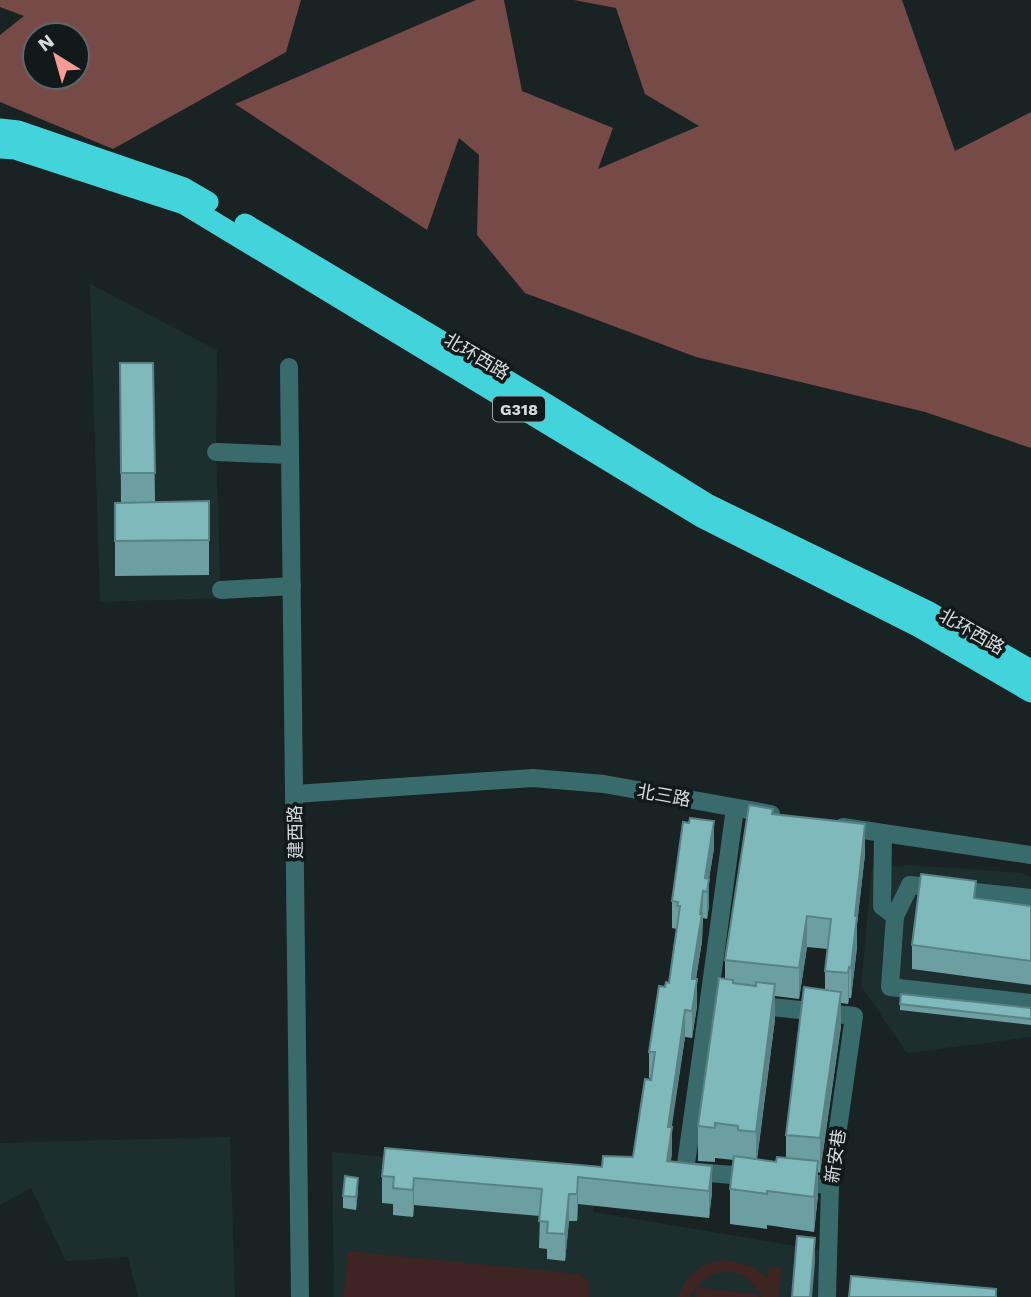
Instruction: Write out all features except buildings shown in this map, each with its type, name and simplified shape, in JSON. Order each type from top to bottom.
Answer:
[{"type":"highway","name":"北环西路","points":[[0,129],[18,131],[184,188],[548,405],[707,504],[927,611],[1031,670]]},
{"type":"highway","name":"北环西路","points":[[0,148],[15,149],[184,204],[703,518],[919,627],[1031,692]]},
{"type":"street","name":"建西路","points":[[289,367],[300,1297]]},
{"type":"street","points":[[216,452],[290,455]]},
{"type":"street","points":[[221,590],[292,586]]},
{"type":"street","name":"北三路","points":[[295,794],[533,778],[604,785],[789,817]]},
{"type":"street","points":[[734,808],[685,1171],[830,1185]]},
{"type":"street","points":[[829,825],[1031,855]]},
{"type":"street","points":[[883,834],[882,906],[895,916]]},
{"type":"street","points":[[1031,898],[910,885],[895,916],[890,987],[1031,1003]]},
{"type":"street","name":"新安巷","points":[[709,1000],[854,1017],[830,1185],[827,1297]]},
{"type":"shaded area","points":[[0,0],[301,0],[286,52],[113,149],[0,102],[0,35],[24,16],[0,7]]},
{"type":"shaded area","points":[[476,0],[504,0],[522,91],[613,128],[598,169],[699,126],[645,94],[616,8],[574,0],[902,0],[955,151],[1031,112],[1031,448],[925,412],[696,357],[525,293],[477,235],[479,155],[459,138],[427,230],[235,104]]},
{"type":"shaded area","points":[[90,284],[217,350],[216,452],[221,598],[100,602]]},
{"type":"shaded area","points":[[910,865],[1022,873],[1031,877],[1031,1037],[907,1053],[861,986],[872,868]]},
{"type":"shaded area","points":[[230,1137],[235,1297],[138,1297],[128,1257],[66,1261],[31,1188],[0,1205],[0,1143]]},
{"type":"shaded area","points":[[332,1152],[595,1176],[594,1212],[824,1251],[823,1297],[334,1297]]},
{"type":"shaded area","points":[[348,1251],[580,1274],[590,1282],[589,1297],[343,1297]]},
{"type":"shaded area","points":[[726,1260],[751,1266],[767,1278],[769,1267],[782,1268],[778,1297],[762,1297],[748,1280],[732,1272],[723,1272],[706,1279],[697,1287],[759,1297],[696,1297],[696,1287],[690,1297],[678,1297],[685,1282],[696,1271],[710,1263]]}]
